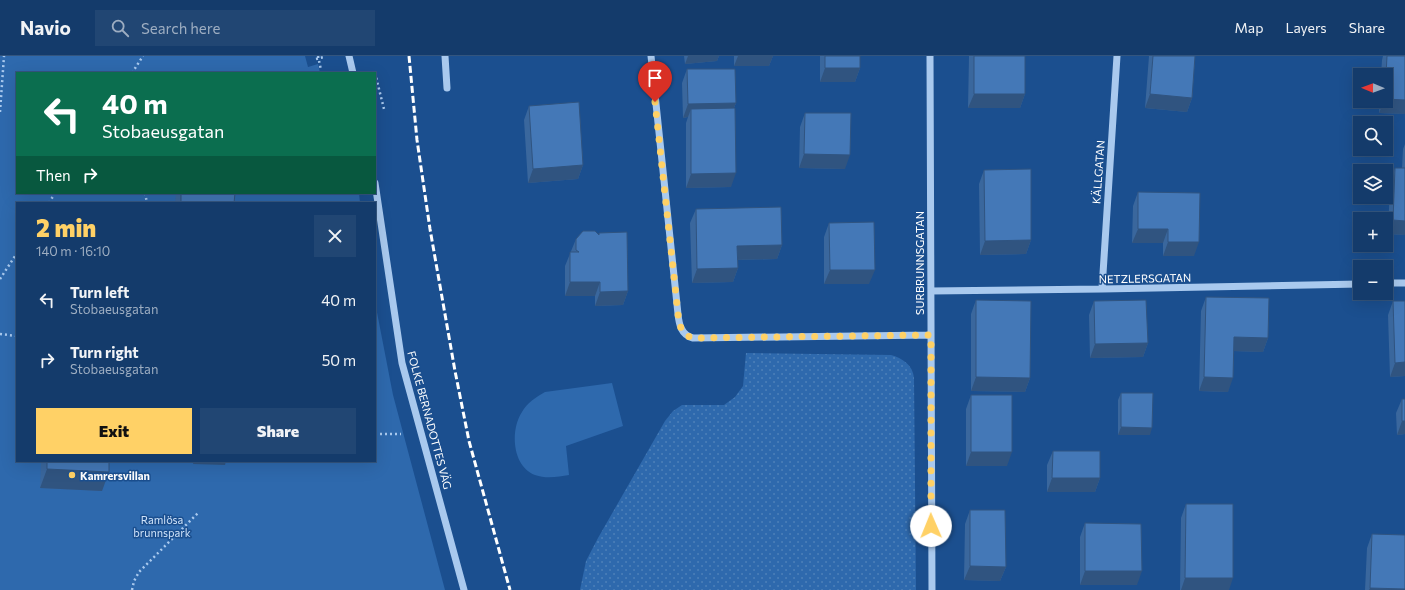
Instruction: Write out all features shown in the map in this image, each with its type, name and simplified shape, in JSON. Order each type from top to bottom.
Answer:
[{"type":"street","points":[[349,56],[353,72]]},
{"type":"street","points":[[445,56],[447,88]]},
{"type":"street","points":[[651,56],[678,314],[681,329],[688,337],[931,335]]},
{"type":"street","name":"SURBRUNNSGATAN","points":[[930,56],[932,590]]},
{"type":"street","name":"KÄLLGATAN","points":[[1102,290],[1117,56]]},
{"type":"street","name":"FOLKE BERNADOTTES VÄG","points":[[376,189],[402,363],[464,590]]},
{"type":"street","points":[[1393,283],[1405,283]]},
{"type":"street","name":"NETZLERSGATAN","points":[[931,291],[1102,290],[1353,284]]},
{"type":"path","points":[[0,112],[4,56]]},
{"type":"path","points":[[133,72],[143,56]]},
{"type":"path","points":[[321,70],[318,58],[324,57]]},
{"type":"path","points":[[376,77],[384,109]]},
{"type":"path","points":[[0,279],[16,255]]},
{"type":"path","points":[[0,334],[16,336]]},
{"type":"path","points":[[132,590],[134,581],[139,572],[198,512]]},
{"type":"green space","name":"Ramlösa brunnspark","points":[[0,56],[305,56],[308,67],[318,64],[320,72],[16,72],[16,194],[359,194],[360,202],[16,202],[16,462],[376,462],[376,307],[393,395],[445,590],[0,590]]},
{"type":"green space","points":[[746,353],[891,355],[903,360],[912,369],[914,378],[916,590],[580,590],[586,561],[665,421],[673,411],[682,405],[724,405],[735,397],[743,386]]},
{"type":"green space","points":[[612,383],[623,426],[566,446],[569,475],[543,477],[535,475],[527,470],[522,464],[515,447],[518,420],[526,406],[545,392]]},
{"type":"building","points":[[825,56],[860,56],[860,68],[825,68]]},
{"type":"building","points":[[974,56],[1025,56],[1025,94],[974,94]]},
{"type":"building","points":[[1153,56],[1195,56],[1192,98],[1150,94]]},
{"type":"building","points":[[1387,56],[1405,56],[1405,100],[1393,99],[1393,68],[1386,68]]},
{"type":"building","points":[[687,69],[735,69],[736,103],[688,104]]},
{"type":"building","points":[[579,102],[583,165],[533,169],[529,106]]},
{"type":"building","points":[[735,108],[736,173],[691,174],[691,109]]},
{"type":"building","points":[[805,113],[851,113],[850,155],[804,154]]},
{"type":"building","points":[[1395,168],[1405,168],[1405,221],[1393,220]]},
{"type":"building","points":[[1031,169],[1031,240],[985,241],[984,170]]},
{"type":"building","points":[[1138,192],[1200,193],[1199,242],[1168,242],[1168,229],[1138,229]]},
{"type":"building","points":[[181,194],[235,194],[234,202],[181,202]]},
{"type":"building","points":[[781,207],[782,245],[737,246],[738,268],[697,269],[696,209]]},
{"type":"building","points":[[874,222],[875,270],[830,270],[829,223]]},
{"type":"building","points":[[583,231],[595,231],[599,235],[599,233],[627,232],[628,291],[600,292],[600,282],[570,282],[570,252],[579,252],[576,250],[576,239]]},
{"type":"building","points":[[1206,297],[1269,298],[1268,338],[1234,337],[1233,378],[1204,377]]},
{"type":"building","points":[[976,300],[1031,301],[1030,378],[976,377]]},
{"type":"building","points":[[1146,300],[1148,343],[1095,344],[1094,301]]},
{"type":"building","points":[[1393,301],[1405,301],[1405,362],[1395,363]]},
{"type":"building","points":[[1121,393],[1153,393],[1152,428],[1121,427]]},
{"type":"building","points":[[971,395],[1012,395],[1012,452],[971,452]]},
{"type":"building","points":[[1402,399],[1405,399],[1405,421],[1402,421]]},
{"type":"building","points":[[1053,451],[1100,451],[1100,478],[1052,478]]},
{"type":"building","points":[[47,462],[109,462],[109,472],[47,469]]},
{"type":"building","points":[[1186,504],[1233,504],[1233,578],[1185,578]]},
{"type":"building","points":[[970,510],[1005,510],[1006,567],[970,566]]},
{"type":"building","points":[[1085,523],[1141,524],[1142,571],[1085,571]]},
{"type":"building","points":[[1372,534],[1405,535],[1405,589],[1370,588]]},
{"type":"railway","points":[[409,56],[417,140],[430,229],[455,371],[469,441],[510,590]]},
{"type":"place","name":"Kamrersvillan","points":[[72,475]]},
{"type":"route","points":[[655,102],[679,322],[681,329],[688,337],[931,335],[931,526]]}]
